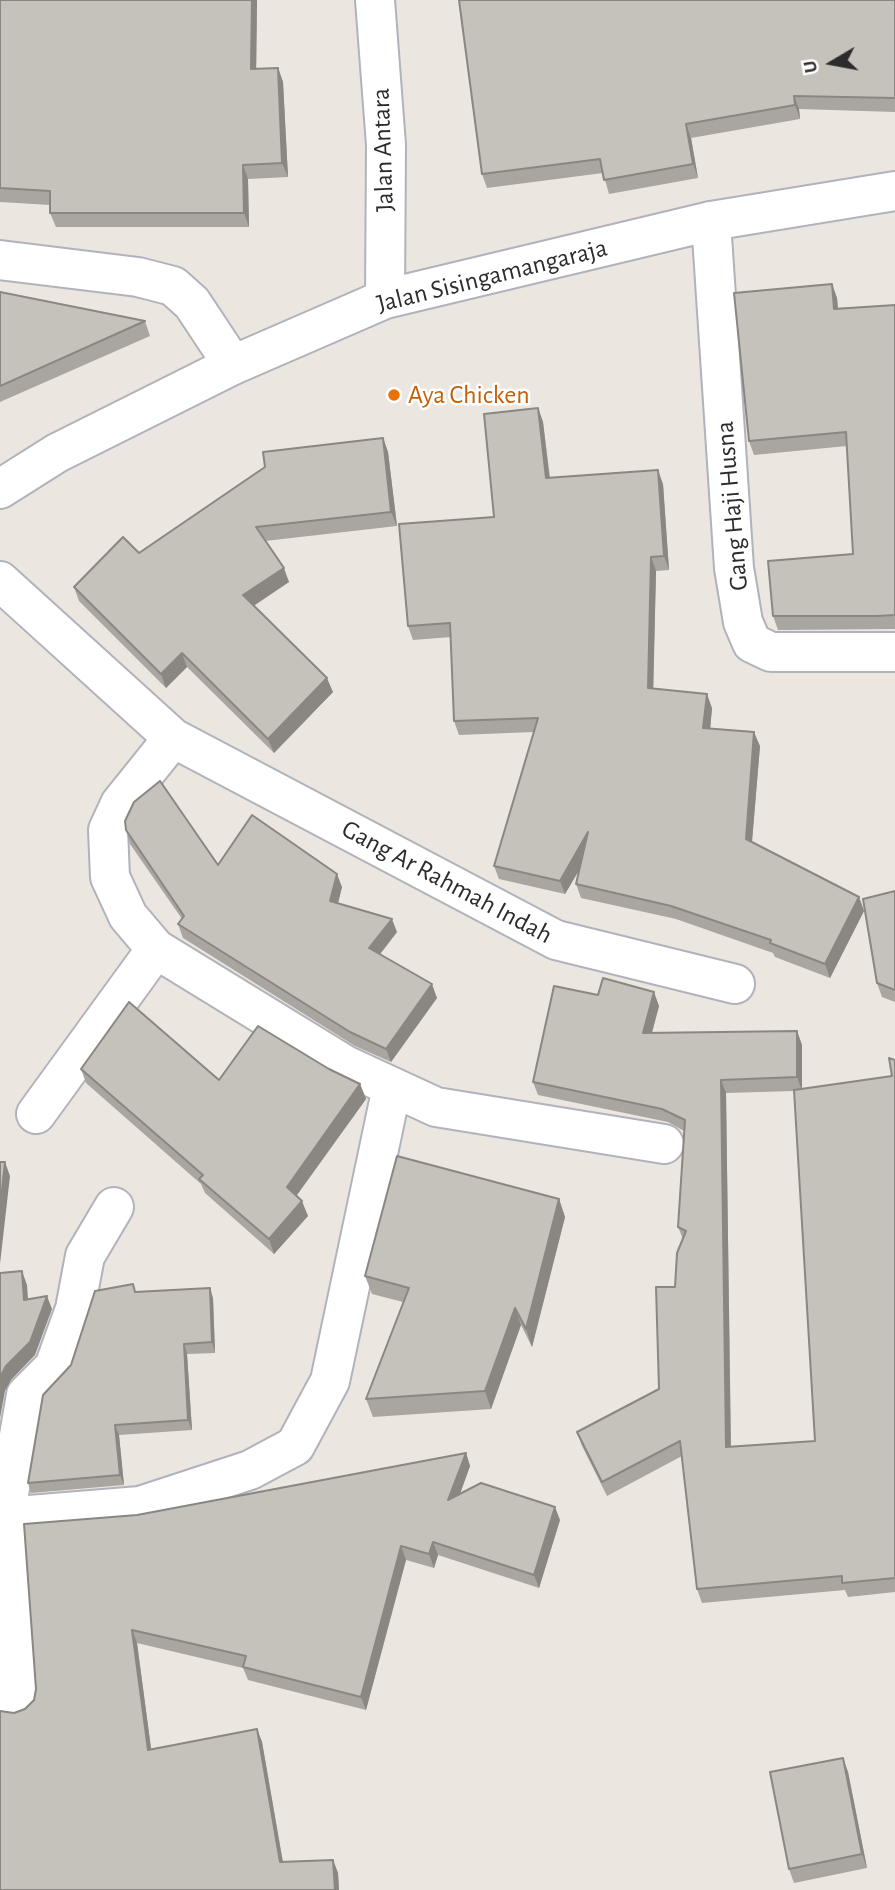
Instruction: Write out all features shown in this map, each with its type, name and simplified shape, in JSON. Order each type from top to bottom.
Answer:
[{"type":"street","name":"Jalan Antara","points":[[376,0],[386,145],[385,299]]},
{"type":"street","name":"Jalan Sisingamangaraja","points":[[0,489],[57,453],[233,365],[385,299],[711,222],[895,191]]},
{"type":"street","name":"Gang Haji Husna","points":[[711,222],[734,568],[743,622],[752,643],[771,652],[895,652]]},
{"type":"street","points":[[0,260],[138,277],[173,286],[192,303],[233,365]]},
{"type":"street","name":"Gang Ar Rahmah Indah","points":[[0,581],[173,738],[556,940],[736,984]]},
{"type":"street","points":[[173,738],[120,804],[107,830],[110,877],[128,916],[156,949],[345,1065],[436,1107],[664,1144]]},
{"type":"street","points":[[36,1114],[156,949]]},
{"type":"street","points":[[5,1517],[140,1506],[250,1470],[295,1446],[330,1381],[392,1087]]},
{"type":"street","points":[[0,1703],[19,1704],[5,1517],[26,1395],[54,1367],[75,1309],[85,1256],[114,1207]]},
{"type":"building","points":[[0,0],[252,0],[251,69],[278,68],[282,163],[243,165],[244,213],[50,213],[50,191],[0,188]]},
{"type":"building","points":[[459,0],[895,0],[895,98],[794,96],[795,105],[686,124],[693,164],[604,180],[600,159],[482,174]]},
{"type":"building","points":[[832,284],[834,309],[895,305],[895,615],[773,616],[768,561],[853,554],[846,432],[749,441],[734,293]]},
{"type":"building","points":[[0,292],[145,321],[0,386]]},
{"type":"building","points":[[538,408],[546,478],[658,470],[664,556],[651,557],[648,688],[707,694],[703,728],[754,732],[746,839],[859,897],[825,964],[770,943],[771,940],[671,906],[576,884],[588,832],[560,881],[494,866],[538,718],[454,721],[450,623],[408,626],[399,524],[494,517],[484,414]]},
{"type":"building","points":[[383,438],[391,512],[256,527],[284,568],[243,595],[327,678],[268,739],[182,653],[161,674],[74,587],[123,537],[139,553],[265,467],[263,452]]},
{"type":"building","points":[[160,781],[218,865],[252,815],[337,874],[330,901],[392,919],[369,948],[432,984],[386,1049],[350,1032],[178,924],[184,916],[126,830],[125,821],[134,802]]},
{"type":"building","points":[[895,891],[895,990],[877,983],[863,899]]},
{"type":"building","points":[[603,978],[654,992],[643,1033],[797,1031],[797,1077],[721,1080],[726,1447],[815,1441],[794,1090],[892,1076],[889,1058],[895,1060],[895,1578],[842,1583],[842,1576],[697,1589],[680,1441],[602,1482],[577,1432],[659,1389],[656,1287],[675,1287],[677,1253],[686,1231],[678,1227],[685,1120],[662,1109],[533,1082],[554,986],[598,995]]},
{"type":"building","points":[[129,1002],[219,1080],[258,1026],[329,1069],[360,1084],[287,1187],[302,1201],[269,1239],[199,1179],[203,1175],[81,1069]]},
{"type":"building","points":[[397,1156],[559,1199],[526,1329],[515,1308],[485,1391],[366,1399],[409,1288],[365,1276]]},
{"type":"building","points":[[0,1162],[5,1162],[0,1209]]},
{"type":"building","points":[[22,1271],[24,1300],[47,1296],[30,1342],[6,1366],[0,1377],[0,1273]]},
{"type":"building","points":[[133,1284],[135,1292],[210,1288],[212,1342],[184,1344],[188,1420],[115,1425],[120,1475],[28,1483],[43,1395],[71,1365],[95,1291]]},
{"type":"building","points":[[466,1453],[448,1500],[481,1483],[555,1507],[534,1575],[433,1542],[429,1554],[401,1546],[361,1697],[243,1667],[246,1656],[132,1630],[148,1750],[257,1729],[280,1862],[333,1860],[335,1890],[0,1890],[0,1711],[14,1713],[25,1709],[34,1700],[36,1689],[24,1524],[137,1515]]},
{"type":"building","points":[[843,1758],[862,1854],[789,1869],[770,1772]]},
{"type":"place","name":"Aya Chicken","points":[[394,395]]}]
